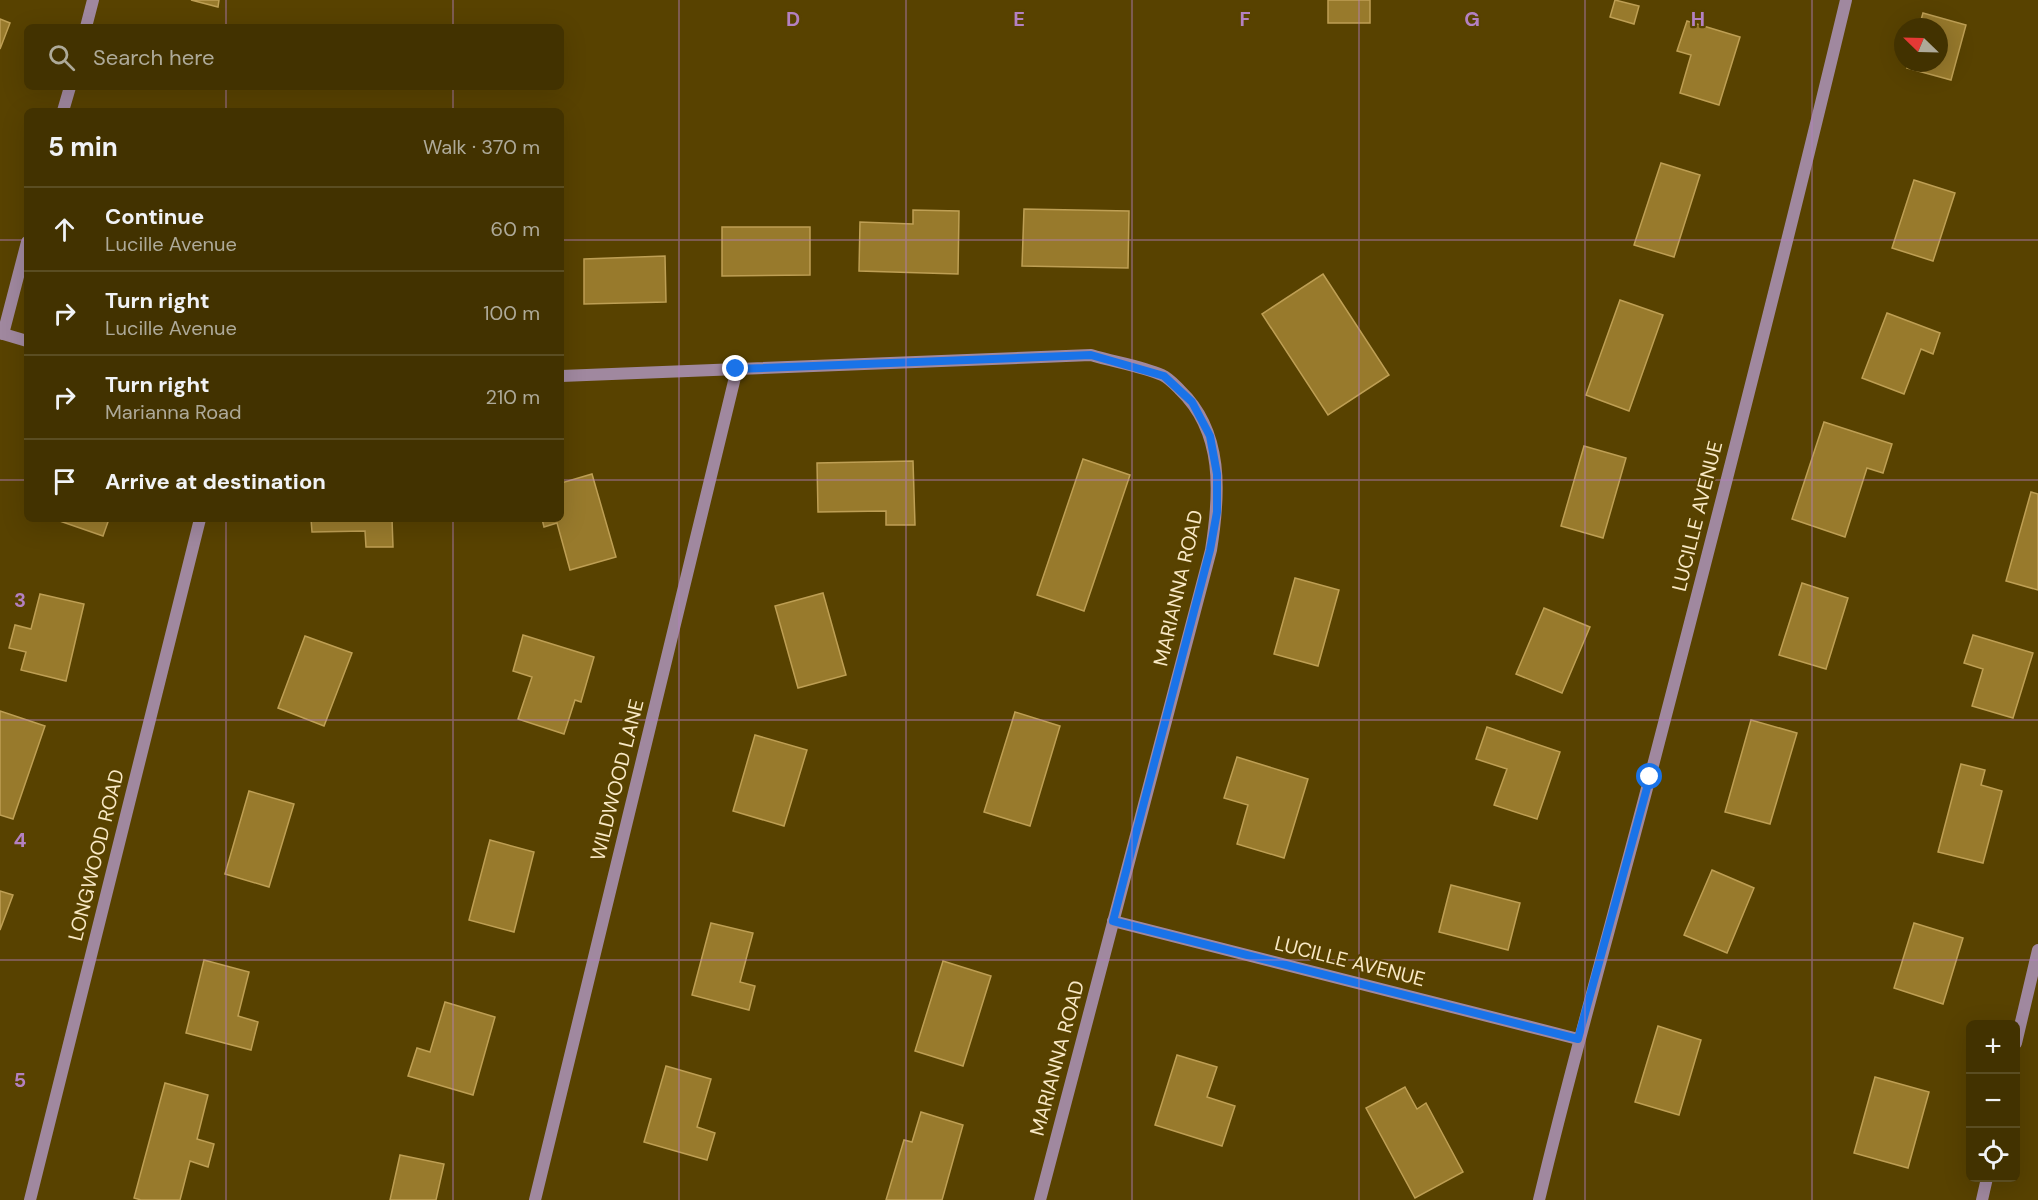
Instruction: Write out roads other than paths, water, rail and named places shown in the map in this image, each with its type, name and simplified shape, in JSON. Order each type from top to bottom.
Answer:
[{"type":"street","points":[[87,24],[93,0]]},
{"type":"street","name":"LUCILLE AVENUE","points":[[1539,1200],[1578,1039],[1650,777],[1721,504],[1846,0]]},
{"type":"street","points":[[64,108],[69,90]]},
{"type":"street","points":[[24,252],[1,333],[24,340]]},
{"type":"street","name":"MARIANNA ROAD","points":[[564,376],[1091,355],[1164,376],[1192,402],[1210,436],[1217,474],[1217,512],[1210,550],[1040,1200]]},
{"type":"street","name":"WILDWOOD LANE","points":[[535,1200],[736,369]]},
{"type":"street","name":"LONGWOOD ROAD","points":[[30,1200],[199,522]]},
{"type":"street","name":"LUCILLE AVENUE","points":[[1113,921],[1578,1039]]},
{"type":"street","points":[[2020,1026],[2038,950]]},
{"type":"street","points":[[1982,1200],[1986,1182]]}]
